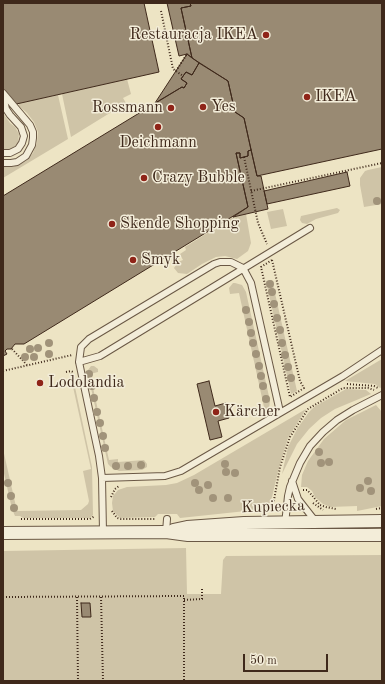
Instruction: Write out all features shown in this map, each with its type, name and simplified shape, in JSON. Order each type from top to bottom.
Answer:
[{"type":"street","name":"Kupiecka","points":[[166,532],[187,527],[285,522],[316,522],[382,515]]},
{"type":"street","name":"Kupiecka","points":[[3,533],[166,532],[188,535],[382,535]]},
{"type":"lane","points":[[3,94],[6,109],[21,126],[24,136],[18,149],[10,153],[3,153]]},
{"type":"lane","points":[[3,94],[30,125],[33,132],[32,145],[26,156],[17,162],[3,163]]},
{"type":"lane","points":[[79,362],[100,356],[310,228]]},
{"type":"lane","points":[[104,532],[100,456],[79,362],[81,347],[89,339],[214,264],[220,262],[231,262],[243,268],[250,282],[280,412]]},
{"type":"lane","points":[[102,478],[165,476],[174,474],[343,376],[382,350]]},
{"type":"lane","points":[[285,535],[288,496],[292,481],[310,446],[323,432],[346,413],[382,395]]},
{"type":"lane","points":[[292,481],[297,496],[316,522]]},
{"type":"lane","points":[[166,532],[167,519]]},
{"type":"path","points":[[162,11],[173,69],[184,76]]},
{"type":"path","points":[[176,71],[187,54]]},
{"type":"path","points":[[244,157],[258,223],[268,244]]},
{"type":"path","points":[[251,191],[382,163]]},
{"type":"path","points":[[272,260],[300,381],[304,388],[290,397],[261,267],[272,260]]},
{"type":"path","points":[[12,349],[27,365]]},
{"type":"path","points":[[316,400],[345,384],[374,386],[378,388],[382,395]]},
{"type":"path","points":[[266,512],[274,500],[280,467],[290,438],[308,409],[314,404],[343,388],[368,388],[374,390]]},
{"type":"path","points":[[305,406],[314,404]]},
{"type":"path","points":[[110,502],[111,496],[121,485]]},
{"type":"path","points":[[302,490],[306,490],[320,504],[326,507],[340,509]]},
{"type":"path","points":[[297,496],[305,495],[323,510]]},
{"type":"path","points":[[111,508],[117,518],[121,519],[167,519]]},
{"type":"path","points":[[375,509],[382,508]]},
{"type":"path","points":[[21,519],[90,519]]},
{"type":"path","points":[[184,600],[202,599],[202,587]]},
{"type":"path","points":[[101,596],[103,681]]},
{"type":"path","points":[[3,597],[184,596],[184,681]]},
{"type":"path","points":[[77,597],[78,681]]},
{"type":"shaded area","points":[[127,79],[131,94],[123,98],[126,103],[71,137],[62,94]]},
{"type":"shaded area","points":[[58,95],[68,139],[3,178],[3,167],[13,167],[26,161],[33,153],[37,143],[38,132],[34,122],[19,106],[19,103]]},
{"type":"shaded area","points":[[3,113],[19,134],[18,143],[11,150],[3,150]]},
{"type":"shaded area","points":[[382,167],[382,204],[364,207],[360,178],[365,171]]},
{"type":"shaded area","points":[[337,208],[340,210],[338,213],[316,219],[307,224],[302,223],[300,220],[301,216]]},
{"type":"shaded area","points":[[283,209],[287,226],[271,229],[267,212]]},
{"type":"shaded area","points":[[246,214],[251,243],[248,251],[237,259],[225,256],[216,257],[187,274],[178,273],[174,268],[178,262],[183,260],[180,254],[186,250],[185,247],[233,217]]},
{"type":"shaded area","points":[[272,280],[297,391],[291,394],[266,281]]},
{"type":"shaded area","points":[[233,283],[242,285],[246,292],[270,401],[269,409],[263,415],[258,414],[256,409],[264,407],[239,293],[230,294],[229,288]]},
{"type":"shaded area","points":[[382,359],[382,387],[380,388],[375,384],[345,381]]},
{"type":"shaded area","points":[[91,366],[98,369],[98,372],[90,374],[109,460],[118,459],[118,462],[144,460],[147,467],[142,470],[119,471],[108,464],[88,375],[88,370]]},
{"type":"shaded area","points":[[70,373],[72,373],[92,467],[93,515],[90,518],[23,518],[20,516],[15,516],[3,469],[3,449],[17,511],[81,510],[88,504],[89,501],[83,471],[91,469]]},
{"type":"shaded area","points":[[346,389],[366,390],[371,394],[335,409],[321,418],[309,429],[297,444],[282,474],[288,447],[297,429],[309,412],[314,407]]},
{"type":"shaded area","points":[[376,405],[382,412],[382,506],[357,511],[357,506],[330,507],[323,504],[307,487],[301,487],[302,475],[308,461],[324,439],[346,420]]},
{"type":"shaded area","points":[[306,409],[288,438],[272,497],[269,506],[265,509],[180,518],[177,514],[158,514],[155,517],[120,518],[113,511],[113,496],[118,490],[127,487],[177,483],[194,475]]},
{"type":"shaded area","points":[[186,548],[187,594],[221,594],[223,560],[226,556],[382,555],[382,681],[3,681],[3,551]]},
{"type":"building","points":[[3,3],[144,3],[159,72],[3,107]]},
{"type":"building","points":[[167,3],[190,3],[191,6],[181,8],[192,58],[187,54],[179,56]]},
{"type":"building","name":"IKEA","points":[[190,3],[382,3],[382,149],[257,176],[244,118],[235,112],[228,81],[192,58],[181,8],[191,6]]},
{"type":"building","points":[[187,54],[199,63],[192,75],[186,72],[181,79],[187,83],[184,88],[182,87],[155,103]]},
{"type":"building","name":"Skende Shopping","points":[[199,63],[228,81],[235,112],[244,118],[251,150],[248,151],[248,156],[240,158],[240,153],[236,153],[248,207],[24,344],[15,344],[11,349],[7,349],[5,351],[7,354],[3,356],[3,196],[182,87],[184,88],[187,83],[181,79],[186,72],[192,75]]},
{"type":"building","points":[[251,150],[257,176],[261,176],[268,209],[233,217],[248,207],[236,153],[240,153],[240,158],[248,156],[248,151]]},
{"type":"building","points":[[347,172],[350,186],[267,204],[264,191]]},
{"type":"building","name":"Kärcher","points":[[209,381],[215,406],[226,403],[229,418],[218,421],[222,437],[210,440],[197,384]]},
{"type":"building","points":[[81,603],[90,603],[91,617],[82,617]]},
{"type":"place","name":"Restauracja IKEA","points":[[266,35]]},
{"type":"place","name":"IKEA","points":[[307,97]]},
{"type":"place","name":"Yes","points":[[203,107]]},
{"type":"place","name":"Rossmann","points":[[171,108]]},
{"type":"place","name":"Deichmann","points":[[158,127]]},
{"type":"place","name":"Crazy Bubble","points":[[144,178]]},
{"type":"place","name":"Skende Shopping","points":[[112,224]]},
{"type":"place","name":"Smyk","points":[[133,260]]},
{"type":"place","name":"Lodolandia","points":[[40,383]]},
{"type":"place","name":"Kärcher","points":[[216,412]]}]
